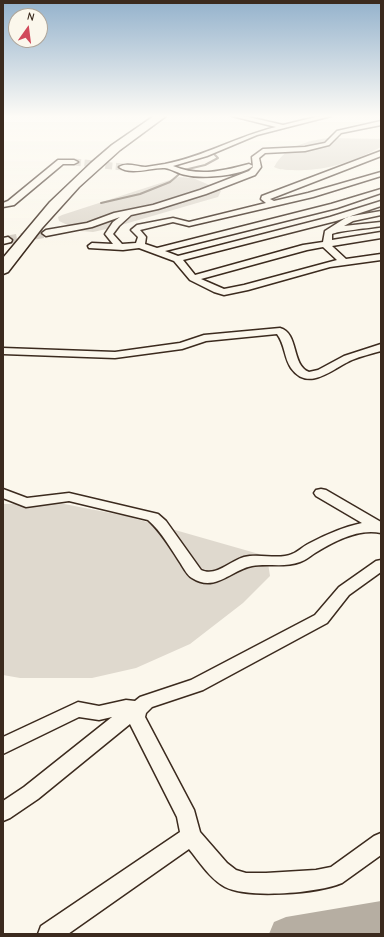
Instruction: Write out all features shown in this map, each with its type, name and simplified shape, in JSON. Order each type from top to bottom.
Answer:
[{"type":"highway","points":[[3,269],[29,234],[69,190],[104,160]]},
{"type":"street","points":[[123,167],[145,169],[166,166],[188,160]]},
{"type":"street","points":[[46,233],[71,229],[220,186],[252,173],[257,166],[256,160]]},
{"type":"street","points":[[272,204],[265,198],[365,160]]},
{"type":"street","points":[[3,205],[11,203],[61,162],[74,162]]},
{"type":"street","points":[[166,166],[182,173],[204,176],[257,166]]},
{"type":"street","points":[[140,244],[142,237],[135,230],[140,227],[173,220],[189,224],[310,195],[381,174]]},
{"type":"street","points":[[321,176],[344,185]]},
{"type":"street","points":[[156,251],[334,206],[381,192]]},
{"type":"street","points":[[310,195],[334,206]]},
{"type":"street","points":[[177,259],[333,219],[381,203]]},
{"type":"street","points":[[117,246],[118,244],[109,234],[110,230],[122,218],[140,210]]},
{"type":"street","points":[[344,262],[332,252],[327,243],[328,233],[350,219],[381,214]]},
{"type":"street","points":[[221,216],[283,253]]},
{"type":"street","points":[[333,229],[350,229],[381,224]]},
{"type":"street","points":[[193,278],[283,253],[327,243],[381,234]]},
{"type":"street","points":[[92,246],[123,247],[140,244],[177,259],[193,278],[216,290],[231,292],[329,264],[381,257]]},
{"type":"street","points":[[3,351],[116,355],[182,346],[204,338],[280,330],[285,336],[296,368],[303,373],[312,376],[322,373],[348,358],[381,347]]},
{"type":"street","points":[[3,493],[26,503],[69,497],[153,517],[161,524],[196,574],[200,577],[208,578],[252,560],[282,562],[296,559],[311,549],[353,530],[379,527]]},
{"type":"street","points":[[321,493],[379,527]]},
{"type":"street","points":[[3,812],[31,793],[146,702],[197,685],[321,619],[330,610],[339,595],[381,565]]},
{"type":"street","points":[[3,746],[78,709],[99,713],[126,708],[138,709]]},
{"type":"street","points":[[138,709],[136,717],[139,725],[187,816],[191,836],[220,870],[232,879],[246,883],[316,880],[335,876],[381,843]]},
{"type":"street","points":[[50,934],[191,836]]},
{"type":"shaded area","points":[[279,160],[353,160],[327,168],[304,170],[278,169],[274,167]]},
{"type":"shaded area","points":[[179,177],[193,178],[221,191],[218,197],[93,232],[80,231],[59,221],[58,217],[62,215]]},
{"type":"shaded area","points":[[59,503],[126,516],[259,554],[268,563],[270,576],[243,603],[190,644],[136,668],[92,678],[20,678],[3,675],[3,504]]},
{"type":"waterway","points":[[101,203],[140,194],[170,182],[184,170],[205,165],[215,160]]},
{"type":"waterway","points":[[286,934],[381,918]]},
{"type":"tunnel","points":[[74,162],[123,167]]},
{"type":"tunnel","points":[[8,240],[46,233]]}]
